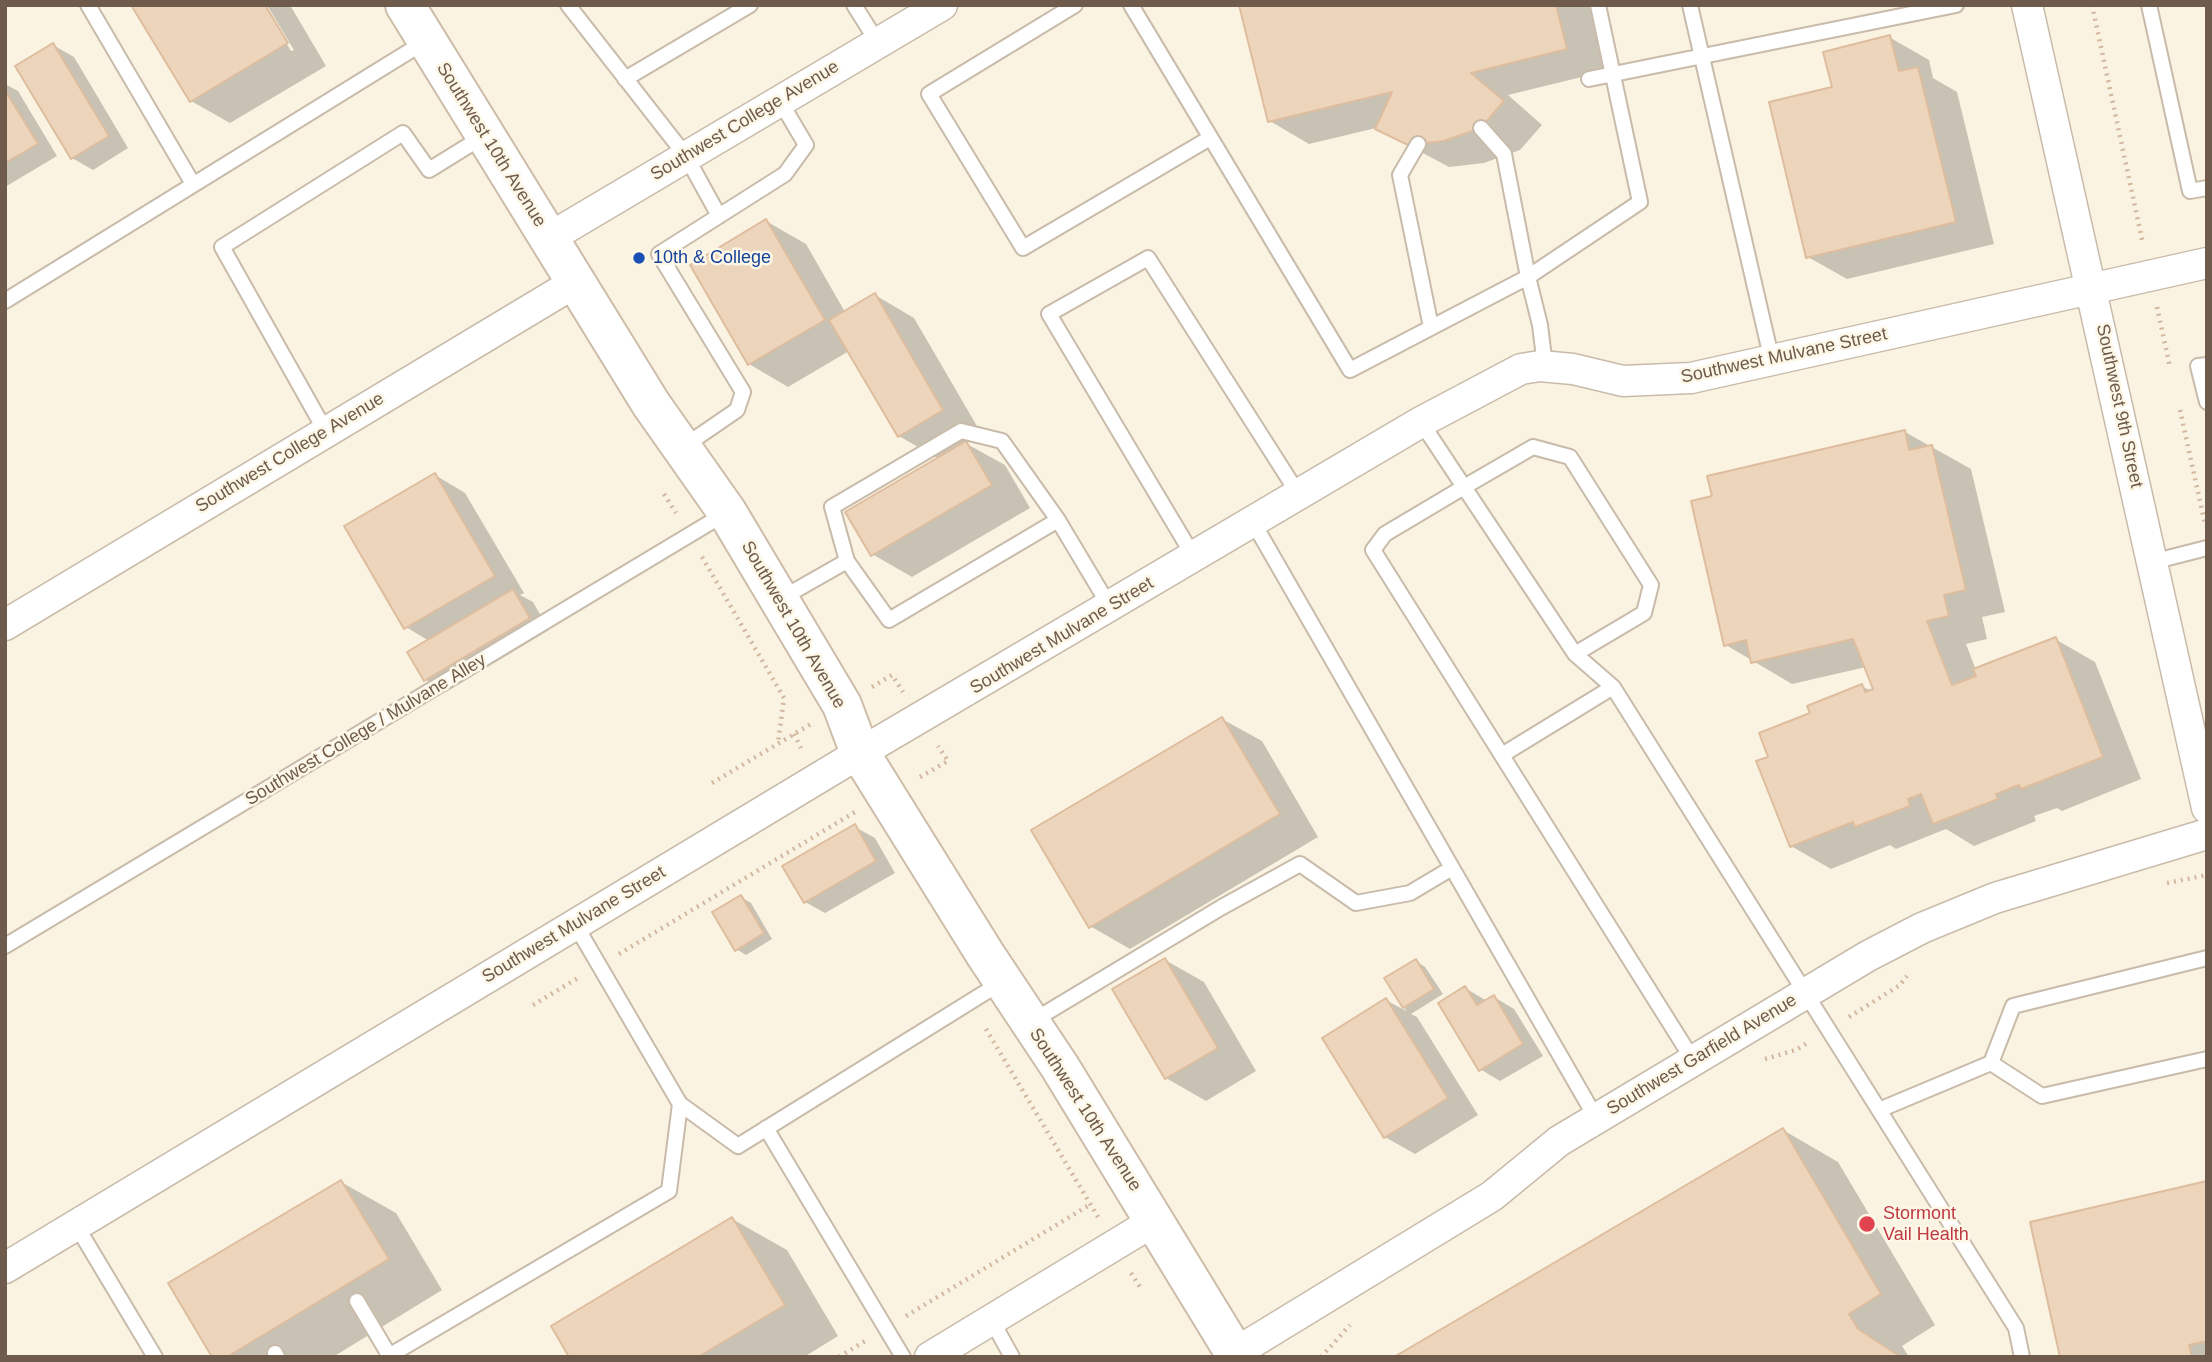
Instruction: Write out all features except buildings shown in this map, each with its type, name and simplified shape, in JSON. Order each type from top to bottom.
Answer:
[{"type":"main road","name":"Southwest 10th Avenue","points":[[405,5],[548,238],[682,448],[727,512],[842,705],[860,753],[1156,1220],[1236,1355]]},
{"type":"street","name":"Southwest College Avenue","points":[[548,238],[942,5]]},
{"type":"street","name":"Southwest 9th Street","points":[[2027,5],[2093,288],[2207,808]]},
{"type":"street","name":"Southwest Mulvane Street","points":[[5,1268],[860,753],[1421,422],[1521,369],[1545,366],[1573,369],[1623,382],[1691,378],[2207,263]]},
{"type":"street","name":"Southwest College Avenue","points":[[5,625],[576,282]]},
{"type":"street","name":"Southwest Garfield Avenue","points":[[1236,1355],[1492,1196],[1559,1141],[1805,993],[1922,928],[1995,898],[2207,834]]},
{"type":"street","points":[[930,1357],[1156,1220]]},
{"type":"lane","points":[[88,5],[192,184]]},
{"type":"lane","points":[[569,5],[686,156],[719,216]]},
{"type":"lane","points":[[625,79],[751,5]]},
{"type":"lane","points":[[854,5],[878,43]]},
{"type":"lane","points":[[1074,5],[929,94],[1023,248],[1210,138]]},
{"type":"lane","points":[[1131,5],[1350,370],[1528,277],[1640,202],[1598,5]]},
{"type":"lane","points":[[1690,5],[1772,361]]},
{"type":"lane","points":[[1589,79],[1956,5]]},
{"type":"lane","points":[[2149,5],[2190,191],[2207,188]]},
{"type":"lane","points":[[5,301],[427,41]]},
{"type":"lane","points":[[682,448],[737,410],[743,392],[659,254],[785,174],[806,145],[780,101]]},
{"type":"lane","points":[[1481,128],[1504,154],[1540,325],[1545,366]]},
{"type":"lane","points":[[326,432],[222,247],[403,133],[429,170],[485,135]]},
{"type":"lane","points":[[1418,144],[1400,175],[1432,327]]},
{"type":"lane","points":[[1194,557],[1049,314],[1148,258],[1299,495]]},
{"type":"lane","points":[[2207,365],[2198,366],[2207,402]]},
{"type":"lane","points":[[1421,422],[1575,654],[1614,687],[2016,1328],[2022,1357]]},
{"type":"lane","points":[[1058,520],[889,620],[847,561],[832,507],[961,431],[1002,442],[1058,520],[1110,607]]},
{"type":"lane","points":[[1575,654],[1644,613],[1651,585],[1570,457],[1533,447],[1385,534],[1373,550],[1693,1060]]},
{"type":"lane","name":"Southwest College / Mulvane Alley","points":[[5,946],[727,512]]},
{"type":"lane","points":[[1253,522],[1596,1118]]},
{"type":"lane","points":[[2152,562],[2207,548]]},
{"type":"lane","points":[[779,600],[847,561]]},
{"type":"lane","points":[[1502,755],[1614,687]]},
{"type":"lane","points":[[1030,1023],[1222,907],[1300,864],[1356,903],[1410,893],[1452,869]]},
{"type":"lane","points":[[575,924],[680,1104],[738,1146],[1003,982]]},
{"type":"lane","points":[[1879,1110],[1991,1063],[2013,1006],[2207,958]]},
{"type":"lane","points":[[1991,1063],[2042,1096],[2207,1059]]},
{"type":"lane","points":[[357,1301],[388,1356],[669,1191],[680,1104]]},
{"type":"lane","points":[[766,1128],[902,1357]]},
{"type":"lane","points":[[76,1225],[155,1357]]},
{"type":"lane","points":[[991,1320],[1012,1357]]},
{"type":"path","points":[[712,783],[794,734]]},
{"type":"path","points":[[533,1005],[855,812],[861,824]]},
{"type":"path","points":[[2161,884],[2207,875]]},
{"type":"path","points":[[1753,1063],[1796,1050],[1900,985],[1913,969]]},
{"type":"path","points":[[970,1003],[1140,1287]]},
{"type":"path","points":[[839,1357],[1091,1204]]},
{"type":"path","points":[[1321,1357],[1354,1321]]},
{"type":"place","name":"10th & College","points":[[639,258]]},
{"type":"place","name":"Stormont Vail Health","points":[[1867,1224]]}]
